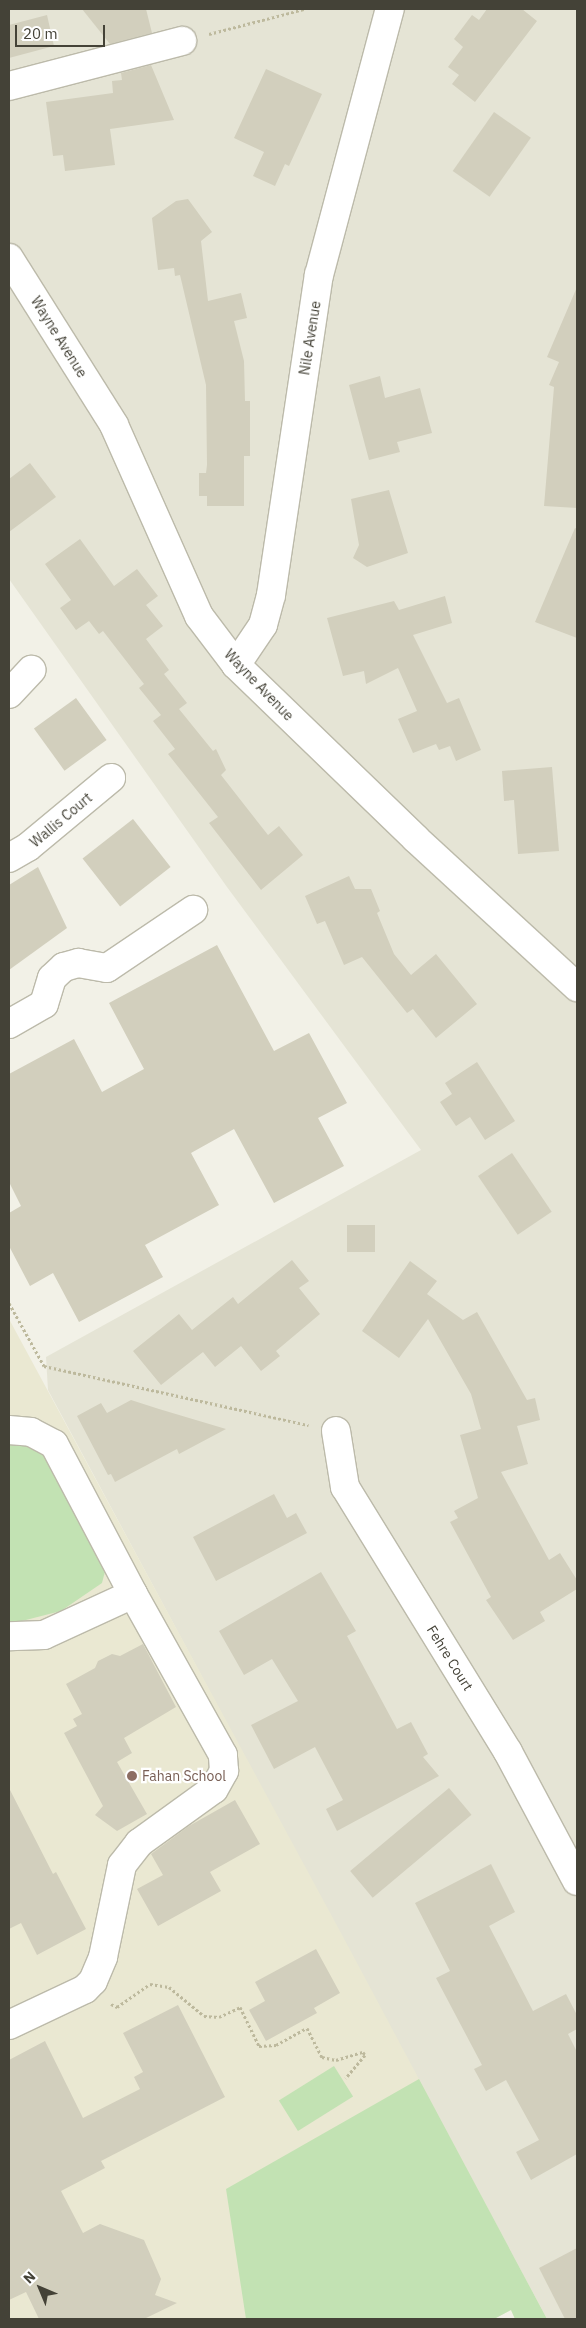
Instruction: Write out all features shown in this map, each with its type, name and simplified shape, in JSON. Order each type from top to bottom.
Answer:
[{"type":"street","name":"Nile Avenue","points":[[236,666],[263,625],[271,595],[319,275],[390,9]]},
{"type":"street","points":[[9,86],[182,41]]},
{"type":"street","name":"Wayne Avenue","points":[[9,258],[114,425],[199,616],[236,666],[416,839],[577,987]]},
{"type":"street","points":[[9,694],[32,670]]},
{"type":"street","name":"Wallis Court","points":[[9,858],[28,848],[111,778]]},
{"type":"street","points":[[9,1024],[44,1004],[52,978],[64,967],[78,963],[108,968],[193,910]]},
{"type":"street","points":[[9,1430],[31,1432],[54,1444],[133,1594],[223,1755],[224,1771],[214,1789],[139,1843],[122,1864],[103,1957],[98,1973],[85,1989],[9,2025]]},
{"type":"street","name":"Fehre Court","points":[[336,1431],[345,1487],[508,1752],[577,1881]]},
{"type":"street","points":[[9,1636],[44,1635],[133,1594]]},
{"type":"path","points":[[182,41],[304,9]]},
{"type":"path","points":[[9,1303],[44,1366],[336,1431]]},
{"type":"path","points":[[85,1989],[117,2008],[150,1984],[169,1987],[204,2016],[219,2017],[240,2006],[259,2046],[276,2045],[307,2028],[322,2057],[336,2060],[363,2052],[365,2055],[346,2078]]},
{"type":"shaded area","points":[[9,9],[577,9],[577,2319],[547,2319],[48,1390],[46,1357],[421,1150],[227,887],[9,579]]},
{"type":"shaded area","name":"Fahan School","points":[[9,1319],[547,2319],[515,2319],[511,2310],[494,2319],[9,2319]]},
{"type":"green space","points":[[9,1442],[43,1448],[107,1564],[102,1583],[61,1611],[14,1623],[9,1621]]},
{"type":"green space","points":[[334,2066],[353,2097],[298,2131],[279,2100]]},
{"type":"green space","points":[[419,2079],[547,2319],[515,2319],[511,2310],[494,2319],[246,2319],[226,2189]]},
{"type":"building","points":[[82,9],[146,9],[152,33],[110,44]]},
{"type":"building","points":[[487,9],[522,9],[537,21],[475,102],[452,84],[459,75],[448,67],[463,47],[454,39],[472,15],[479,20]]},
{"type":"building","points":[[47,15],[54,46],[9,58],[9,25]]},
{"type":"building","points":[[151,65],[174,120],[110,129],[115,165],[65,171],[63,155],[53,156],[46,102],[113,93],[112,81],[122,80],[121,73]]},
{"type":"building","points":[[266,69],[322,94],[289,166],[285,164],[275,186],[253,176],[264,152],[234,138]]},
{"type":"building","points":[[494,112],[531,138],[490,197],[453,171]]},
{"type":"building","points":[[188,199],[212,232],[201,241],[208,301],[241,293],[247,318],[234,321],[244,361],[245,401],[250,401],[250,456],[244,456],[244,506],[207,506],[207,496],[199,496],[199,473],[206,473],[207,465],[206,385],[180,275],[175,276],[174,268],[158,270],[152,218],[176,201]]},
{"type":"building","points":[[577,287],[577,508],[544,506],[554,387],[549,385],[559,362],[547,357]]},
{"type":"building","points":[[380,376],[385,398],[420,388],[432,433],[397,442],[400,452],[369,460],[349,385]]},
{"type":"building","points":[[30,463],[56,497],[9,532],[9,479]]},
{"type":"building","points":[[389,490],[408,553],[367,567],[353,558],[359,545],[351,499]]},
{"type":"building","points":[[575,528],[577,529],[577,638],[535,622]]},
{"type":"building","points":[[80,539],[114,586],[137,569],[158,596],[146,605],[163,626],[146,639],[169,670],[164,674],[187,703],[179,709],[213,751],[216,749],[226,770],[221,775],[268,835],[279,826],[303,855],[261,890],[209,823],[218,817],[168,754],[175,749],[153,721],[161,715],[139,688],[144,684],[103,631],[99,634],[89,621],[76,630],[60,608],[71,600],[45,564]]},
{"type":"building","points":[[445,596],[452,623],[413,635],[447,703],[459,698],[481,750],[456,761],[450,746],[439,750],[436,744],[413,753],[398,719],[417,711],[398,668],[366,684],[364,671],[343,676],[327,618],[394,601],[399,610]]},
{"type":"building","points":[[76,698],[107,740],[64,771],[34,729]]},
{"type":"building","points":[[552,767],[559,851],[518,854],[514,800],[504,801],[502,771]]},
{"type":"building","points":[[133,819],[171,867],[120,906],[83,858]]},
{"type":"building","points":[[38,867],[67,928],[9,970],[9,885]]},
{"type":"building","points":[[349,876],[355,889],[371,889],[380,911],[377,913],[394,954],[411,975],[436,954],[477,1004],[436,1038],[413,1009],[407,1013],[362,957],[344,965],[325,921],[317,924],[305,896]]},
{"type":"building","points":[[217,945],[274,1051],[309,1033],[347,1103],[318,1118],[344,1166],[274,1203],[234,1129],[191,1153],[219,1205],[145,1245],[163,1277],[79,1322],[53,1273],[30,1286],[9,1246],[9,1213],[21,1206],[9,1182],[9,1074],[74,1039],[102,1092],[144,1069],[109,1003]]},
{"type":"building","points":[[477,1062],[515,1121],[485,1140],[470,1117],[456,1126],[440,1102],[452,1094],[445,1083]]},
{"type":"building","points":[[512,1153],[552,1212],[518,1235],[478,1176]]},
{"type":"building","points":[[347,1225],[375,1225],[375,1252],[347,1252]]},
{"type":"building","points":[[292,1260],[309,1281],[299,1288],[320,1314],[276,1351],[280,1356],[261,1371],[241,1346],[215,1367],[203,1352],[161,1385],[133,1351],[179,1314],[192,1330],[233,1297],[238,1304]]},
{"type":"building","points":[[410,1261],[437,1281],[427,1294],[463,1320],[477,1312],[527,1400],[535,1398],[540,1420],[517,1426],[528,1464],[501,1472],[549,1560],[560,1553],[577,1580],[577,1589],[540,1612],[545,1621],[513,1640],[486,1600],[491,1597],[450,1522],[458,1518],[454,1511],[478,1498],[460,1435],[481,1429],[471,1394],[428,1319],[399,1358],[362,1331]]},
{"type":"building","points":[[131,1400],[226,1429],[179,1454],[177,1449],[115,1482],[111,1474],[108,1475],[77,1416],[101,1403],[107,1413]]},
{"type":"building","points":[[274,1494],[287,1518],[296,1513],[307,1533],[216,1581],[193,1537]]},
{"type":"building","points":[[321,1572],[356,1631],[347,1636],[397,1729],[411,1722],[428,1754],[423,1757],[439,1776],[337,1831],[326,1809],[343,1800],[315,1747],[274,1769],[251,1725],[298,1701],[272,1659],[244,1675],[219,1631]]},
{"type":"building","points":[[143,1644],[176,1707],[124,1738],[132,1753],[117,1762],[147,1814],[117,1831],[95,1815],[103,1806],[64,1733],[77,1726],[73,1719],[82,1714],[66,1684],[95,1668],[98,1661],[112,1654],[120,1656]]},
{"type":"building","points":[[9,1788],[53,1874],[56,1872],[86,1929],[37,1955],[21,1923],[9,1929]]},
{"type":"building","points":[[449,1788],[471,1815],[373,1898],[350,1871]]},
{"type":"building","points":[[235,1800],[260,1844],[210,1872],[221,1891],[158,1926],[137,1889],[163,1875],[151,1854],[189,1826]]},
{"type":"building","points":[[491,1864],[515,1912],[489,1926],[533,2011],[566,1994],[577,2015],[577,2029],[568,2034],[577,2052],[577,2154],[531,2180],[516,2152],[539,2140],[506,2080],[486,2091],[474,2069],[482,2065],[436,1978],[450,1971],[415,1903]]},
{"type":"building","points":[[316,1949],[340,1993],[314,2008],[317,2013],[266,2041],[249,2010],[265,2001],[255,1982]]},
{"type":"building","points":[[178,2005],[225,2097],[101,2161],[105,2168],[61,2191],[83,2233],[100,2224],[144,2240],[161,2279],[155,2295],[177,2303],[144,2319],[39,2319],[26,2292],[9,2300],[9,2060],[45,2041],[83,2118],[140,2089],[134,2077],[143,2072],[123,2033]]},
{"type":"building","points":[[577,2248],[577,2319],[565,2319],[539,2268]]},
{"type":"place","name":"Fahan School","points":[[132,1776]]}]
